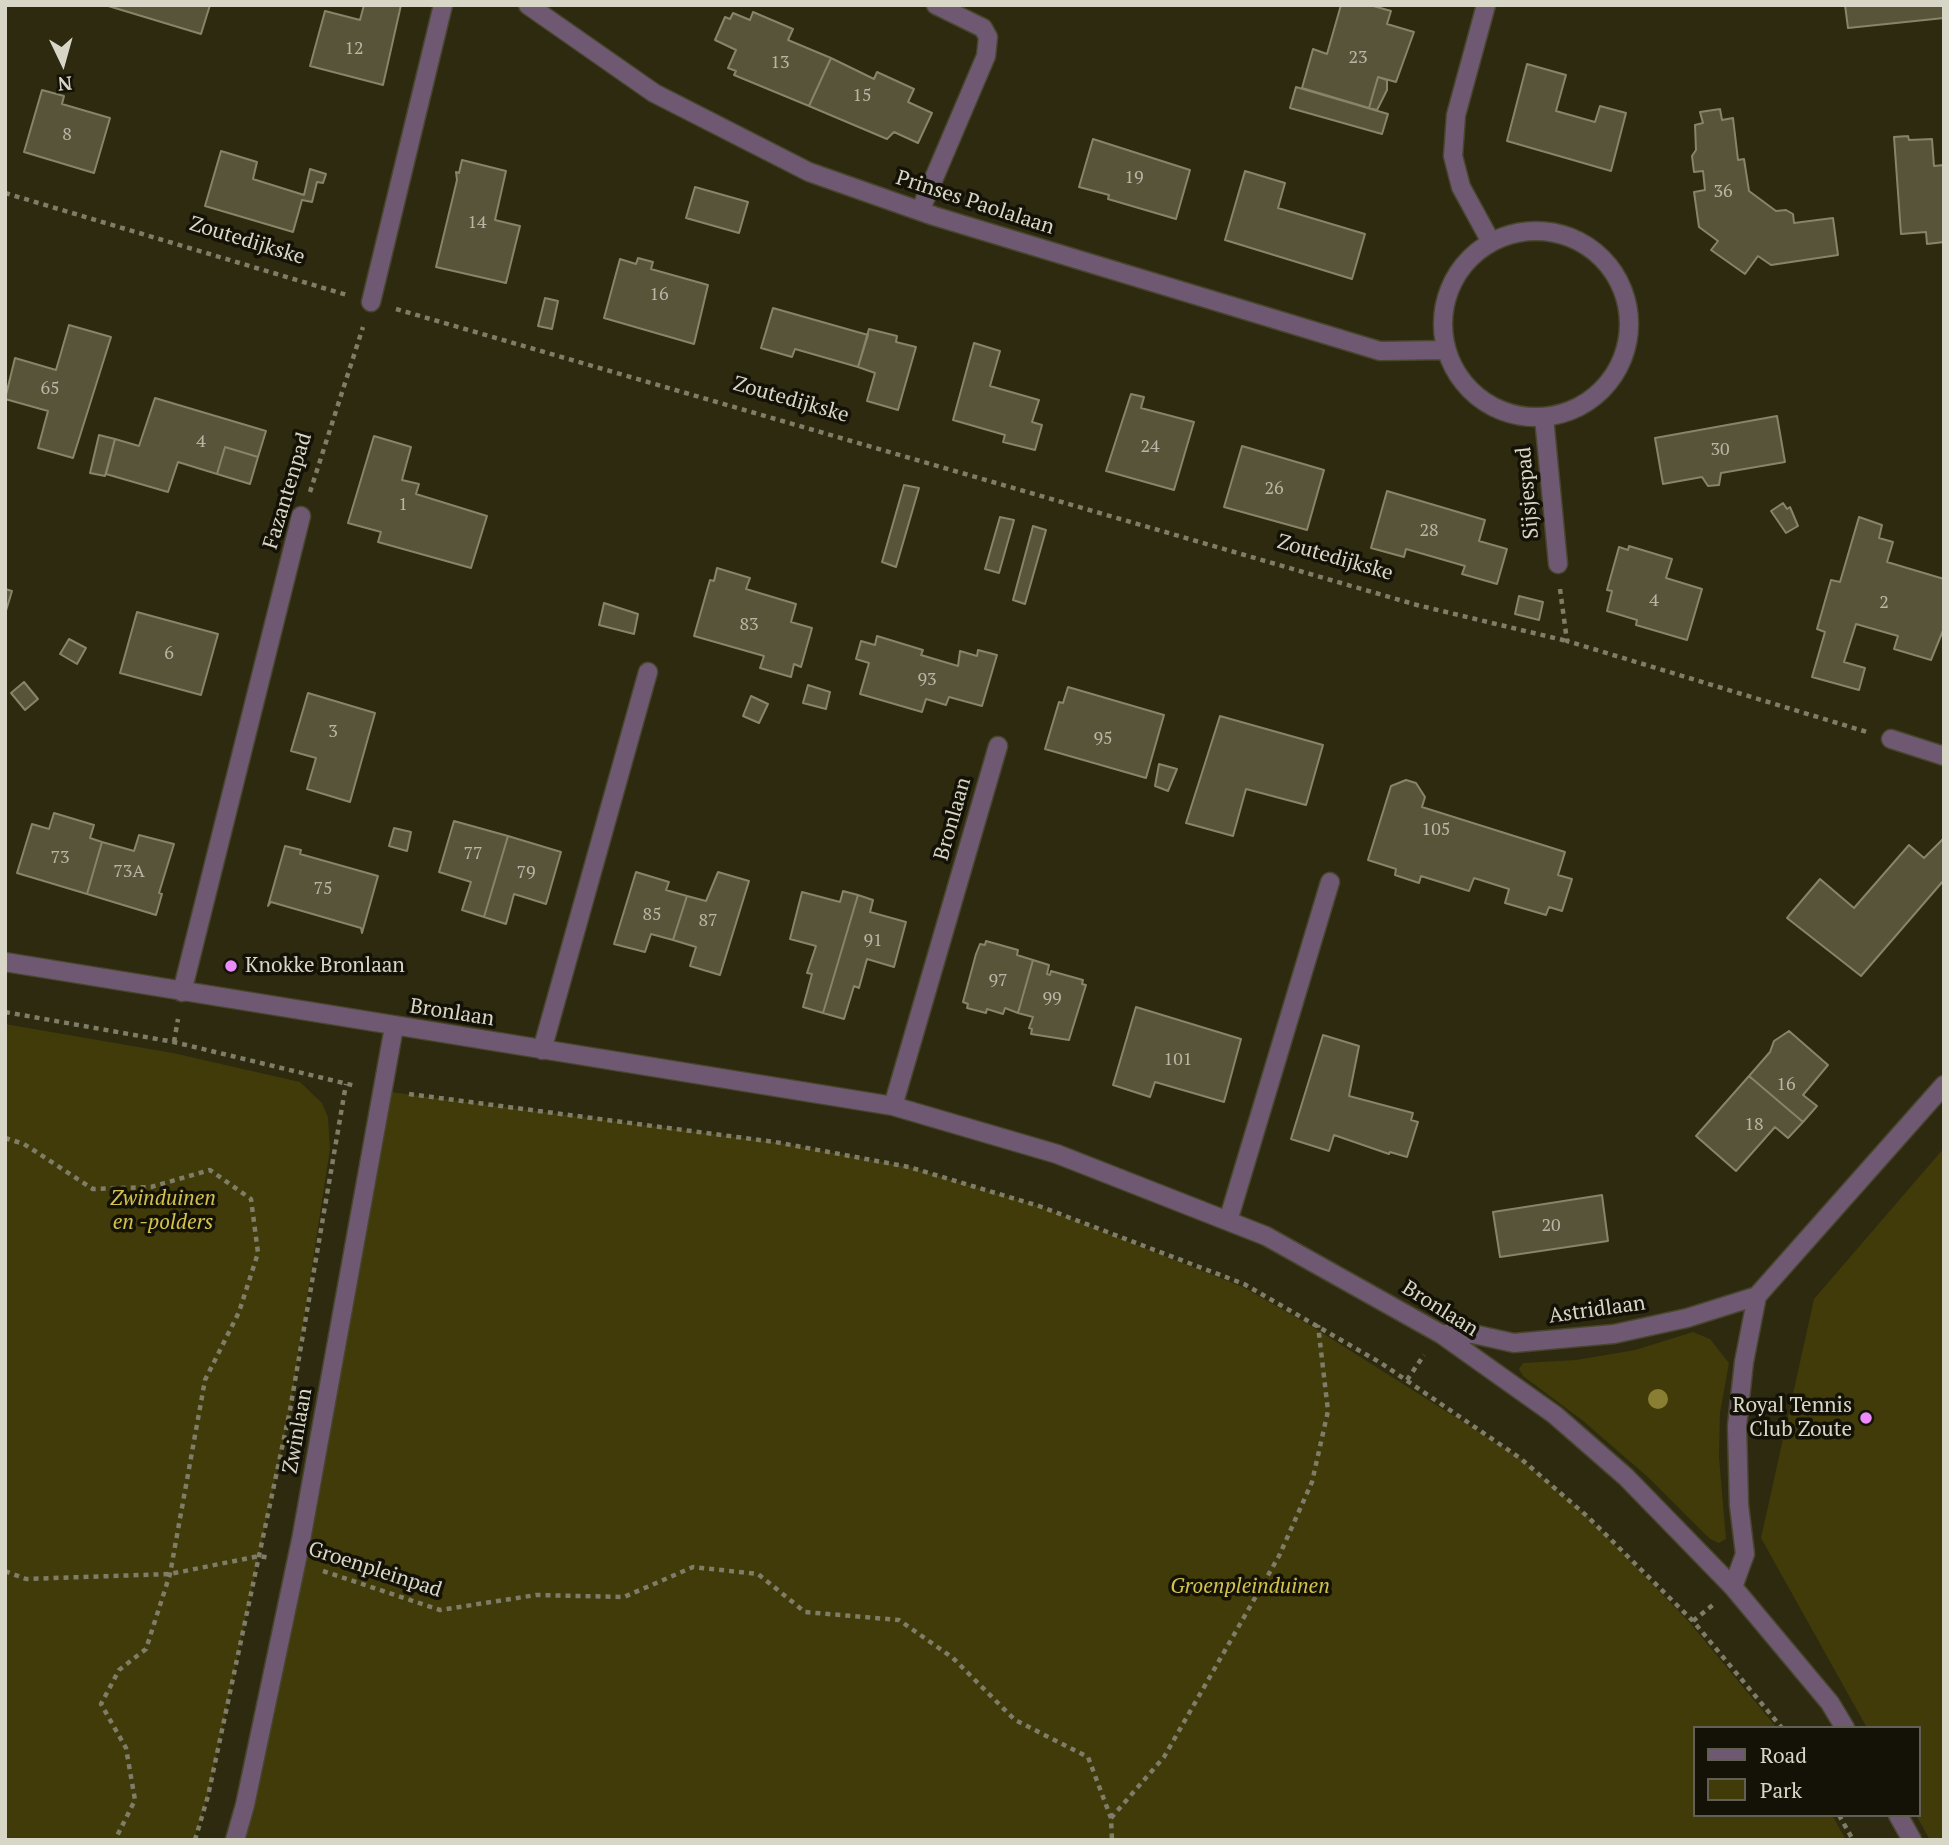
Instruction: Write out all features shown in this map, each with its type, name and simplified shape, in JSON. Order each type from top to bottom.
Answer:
[{"type":"street","points":[[371,302],[443,5]]},
{"type":"street","name":"Prinses Paolalaan","points":[[528,5],[654,93],[809,172],[920,211],[1380,351],[1446,350]]},
{"type":"street","points":[[920,211],[986,56],[988,37],[983,28],[936,5]]},
{"type":"street","points":[[1486,5],[1456,115],[1453,156],[1461,187],[1491,242]]},
{"type":"street","points":[[1549,231],[1586,247],[1602,258],[1620,282],[1628,312],[1628,342],[1617,370],[1590,399],[1573,410],[1544,417],[1512,414],[1483,401],[1460,379],[1446,350],[1442,319],[1449,288],[1466,262],[1491,242],[1519,232],[1549,231]]},
{"type":"street","name":"Sijsjespad","points":[[1544,417],[1558,564]]},
{"type":"street","name":"Fazantenpad","points":[[182,992],[302,516]]},
{"type":"street","points":[[542,1050],[648,672]]},
{"type":"street","points":[[1891,739],[1944,756]]},
{"type":"street","name":"Bronlaan","points":[[893,1106],[998,746]]},
{"type":"street","points":[[1228,1221],[1330,882]]},
{"type":"street","name":"Bronlaan","points":[[5,962],[893,1106],[1057,1154],[1228,1221],[1289,1248],[1441,1334],[1565,1424],[1626,1476],[1733,1587],[1830,1703],[1844,1726]]},
{"type":"street","name":"Zwinlaan","points":[[234,1840],[245,1805],[297,1560],[394,1027]]},
{"type":"street","points":[[1733,1587],[1745,1553],[1739,1505],[1737,1426],[1744,1362],[1757,1296],[1944,1085]]},
{"type":"street","name":"Astridlaan","points":[[1441,1334],[1473,1334],[1514,1343],[1614,1334],[1686,1318],[1757,1296]]},
{"type":"street","points":[[1899,1817],[1912,1840]]},
{"type":"path","name":"Zoutedijkske","points":[[5,193],[371,302],[1417,605],[1567,641],[1891,739]]},
{"type":"path","name":"Fazantenpad","points":[[302,516],[371,302]]},
{"type":"path","points":[[1558,564],[1567,641]]},
{"type":"path","points":[[5,1012],[174,1042],[383,1091],[775,1142],[909,1167],[1039,1206],[1209,1269],[1244,1284],[1381,1363],[1520,1458],[1578,1508],[1693,1621],[1780,1726]]},
{"type":"path","points":[[195,1840],[208,1796],[290,1410],[346,1084]]},
{"type":"path","points":[[5,1138],[24,1144],[93,1189],[152,1187],[210,1170],[251,1199],[258,1253],[239,1312],[205,1380],[170,1574],[146,1649],[119,1670],[101,1704],[126,1748],[135,1800],[115,1840]]},
{"type":"path","points":[[1111,1818],[1164,1757],[1279,1556],[1312,1482],[1328,1411],[1316,1331],[1318,1325]]},
{"type":"path","name":"Groenpleinpad","points":[[5,1571],[26,1579],[170,1574],[259,1556],[297,1560],[350,1581],[440,1610],[536,1594],[624,1597],[693,1567],[758,1574],[805,1612],[900,1620],[953,1658],[1015,1720],[1088,1757],[1111,1818],[1112,1840]]},
{"type":"path","points":[[1840,1817],[1853,1840]]},
{"type":"green space","name":"Zwinduinen en -polders","points":[[5,1024],[173,1053],[300,1082],[322,1103],[328,1117],[330,1149],[290,1410],[208,1796],[194,1840],[5,1840]]},
{"type":"green space","name":"Groenpleinduinen","points":[[383,1091],[775,1142],[909,1167],[1039,1206],[1243,1287],[1313,1327],[1520,1458],[1588,1517],[1690,1623],[1775,1726],[1694,1726],[1694,1817],[1833,1817],[1846,1840],[235,1840]]},
{"type":"green space","name":"Royal Tennis Club Zoute","points":[[1944,1148],[1944,1840],[1930,1840],[1917,1817],[1921,1817],[1921,1726],[1866,1726],[1761,1538],[1814,1299]]},
{"type":"green space","points":[[1693,1332],[1710,1339],[1729,1363],[1720,1413],[1719,1457],[1726,1539],[1719,1543],[1710,1539],[1649,1478],[1582,1420],[1523,1376],[1519,1369],[1523,1363],[1576,1360],[1635,1350]]},
{"type":"building","points":[[105,5],[210,5],[201,34]]},
{"type":"building","points":[[364,5],[401,5],[383,85],[310,66],[325,11],[360,20]]},
{"type":"building","points":[[1341,5],[1370,5],[1391,11],[1387,24],[1414,32],[1396,82],[1378,77],[1369,108],[1302,88],[1313,49],[1327,54]]},
{"type":"building","points":[[1845,5],[1944,5],[1944,18],[1848,28]]},
{"type":"building","points":[[753,12],[793,29],[788,40],[831,58],[809,106],[734,75],[736,71],[728,68],[736,50],[715,40],[725,17],[730,19],[733,13],[750,20]]},
{"type":"building","points":[[831,58],[874,79],[877,72],[914,89],[908,102],[932,113],[918,143],[894,132],[887,139],[809,106]]},
{"type":"building","points":[[1527,64],[1566,75],[1556,111],[1595,122],[1600,106],[1626,113],[1611,171],[1507,141]]},
{"type":"building","points":[[1378,77],[1387,80],[1387,90],[1377,110],[1369,108]]},
{"type":"building","points":[[1296,87],[1388,114],[1382,134],[1290,108]]},
{"type":"building","points":[[42,90],[64,96],[62,104],[110,118],[94,173],[24,152]]},
{"type":"building","points":[[1720,109],[1722,120],[1733,118],[1738,160],[1744,159],[1749,191],[1776,211],[1786,210],[1793,214],[1794,223],[1833,218],[1838,255],[1771,265],[1758,256],[1745,274],[1711,250],[1718,241],[1699,227],[1694,192],[1705,190],[1703,171],[1694,172],[1692,156],[1696,150],[1695,125],[1703,123],[1700,112]]},
{"type":"building","points":[[1908,136],[1909,140],[1932,139],[1934,166],[1944,165],[1944,242],[1927,244],[1926,232],[1901,234],[1894,137]]},
{"type":"building","points":[[1093,139],[1190,170],[1176,219],[1108,199],[1109,195],[1079,187]]},
{"type":"building","points":[[221,151],[257,162],[253,179],[304,195],[310,169],[326,174],[323,183],[317,182],[312,202],[302,200],[293,232],[205,206]]},
{"type":"building","points":[[462,160],[506,171],[495,220],[520,226],[506,283],[436,267],[457,180],[456,172],[459,173]]},
{"type":"building","points":[[1245,171],[1285,183],[1278,208],[1365,234],[1352,279],[1225,240]]},
{"type":"building","points":[[695,187],[748,202],[739,233],[686,218]]},
{"type":"building","points":[[638,258],[653,262],[651,269],[708,285],[694,344],[604,318],[620,259],[636,264]]},
{"type":"building","points":[[545,298],[558,301],[552,329],[538,326]]},
{"type":"building","points":[[773,308],[868,335],[858,367],[795,349],[792,357],[761,348]]},
{"type":"building","points":[[69,325],[111,337],[73,458],[38,448],[48,411],[5,399],[15,358],[56,370]]},
{"type":"building","points":[[869,329],[897,336],[896,342],[916,347],[898,410],[867,401],[875,373],[858,367]]},
{"type":"building","points":[[974,343],[1000,351],[990,386],[1039,400],[1032,422],[1042,425],[1035,450],[1003,442],[1005,435],[953,420]]},
{"type":"building","points":[[1131,394],[1144,397],[1141,408],[1194,422],[1174,490],[1106,471]]},
{"type":"building","points":[[155,398],[266,431],[258,457],[225,447],[217,474],[178,462],[168,492],[106,474],[115,439],[139,446]]},
{"type":"building","points":[[1777,416],[1785,462],[1721,473],[1719,485],[1708,486],[1702,477],[1663,484],[1655,438]]},
{"type":"building","points":[[99,435],[115,439],[105,476],[90,473]]},
{"type":"building","points":[[374,436],[411,447],[402,480],[419,484],[416,494],[487,516],[471,568],[378,542],[381,532],[348,523]]},
{"type":"building","points":[[1242,446],[1324,470],[1307,530],[1224,507]]},
{"type":"building","points":[[225,447],[258,457],[250,484],[217,474]]},
{"type":"building","points":[[904,485],[919,488],[896,567],[882,562]]},
{"type":"building","points":[[1387,491],[1485,520],[1479,541],[1507,549],[1497,584],[1462,574],[1465,566],[1406,549],[1404,557],[1371,548]]},
{"type":"building","points":[[1783,503],[1787,509],[1790,507],[1798,526],[1786,533],[1771,511]]},
{"type":"building","points":[[1000,517],[1014,520],[999,573],[985,569]]},
{"type":"building","points":[[1859,517],[1882,525],[1879,538],[1893,542],[1887,562],[1944,579],[1944,628],[1931,660],[1894,649],[1898,636],[1856,624],[1844,662],[1865,668],[1859,690],[1812,677],[1825,632],[1817,629],[1831,580],[1840,582]]},
{"type":"building","points":[[1033,526],[1046,530],[1025,604],[1013,600]]},
{"type":"building","points":[[1629,546],[1672,559],[1666,578],[1702,589],[1687,640],[1636,625],[1637,620],[1607,611],[1612,591],[1607,590],[1619,547],[1628,550]]},
{"type":"building","points":[[717,568],[750,578],[746,589],[796,604],[791,622],[812,628],[801,667],[794,664],[791,677],[760,668],[764,656],[694,636],[710,580],[714,581]]},
{"type":"building","points":[[5,589],[12,591],[5,614]]},
{"type":"building","points":[[1519,596],[1543,602],[1539,620],[1515,614]]},
{"type":"building","points":[[604,603],[638,614],[634,634],[599,625]]},
{"type":"building","points":[[137,612],[218,634],[201,695],[120,673]]},
{"type":"building","points":[[877,636],[923,650],[921,655],[958,666],[960,651],[977,656],[978,650],[997,655],[982,706],[949,697],[946,705],[926,699],[922,712],[860,694],[869,663],[856,659],[861,641],[875,645]]},
{"type":"building","points":[[69,639],[86,648],[77,664],[60,654]]},
{"type":"building","points":[[24,682],[38,699],[25,710],[11,693]]},
{"type":"building","points":[[808,685],[830,692],[826,709],[803,703]]},
{"type":"building","points":[[1068,687],[1164,715],[1146,778],[1045,749],[1059,702],[1063,703]]},
{"type":"building","points":[[308,693],[375,713],[350,802],[307,789],[316,758],[291,751]]},
{"type":"building","points":[[751,696],[768,704],[759,723],[743,716]]},
{"type":"building","points":[[1220,716],[1323,745],[1306,805],[1246,789],[1233,836],[1186,823]]},
{"type":"building","points":[[1159,764],[1177,769],[1168,791],[1155,786]]},
{"type":"building","points":[[1406,780],[1416,783],[1425,797],[1422,807],[1565,852],[1558,875],[1572,879],[1562,911],[1549,907],[1546,915],[1505,903],[1509,889],[1474,878],[1469,891],[1421,876],[1419,883],[1395,875],[1396,869],[1368,860],[1391,786]]},
{"type":"building","points":[[54,813],[94,825],[90,838],[102,842],[87,894],[17,873],[32,824],[49,829]]},
{"type":"building","points":[[454,821],[508,836],[484,917],[462,910],[471,882],[439,872]]},
{"type":"building","points":[[394,828],[411,832],[407,851],[389,846]]},
{"type":"building","points":[[139,835],[174,844],[159,893],[162,894],[156,915],[87,894],[102,842],[134,851]]},
{"type":"building","points":[[508,836],[561,852],[546,904],[514,894],[506,924],[484,917]]},
{"type":"building","points":[[1944,838],[1944,880],[1861,976],[1787,918],[1820,879],[1854,908],[1909,845],[1924,858]]},
{"type":"building","points":[[285,846],[301,850],[300,854],[378,876],[362,933],[361,928],[271,902],[268,906]]},
{"type":"building","points":[[636,872],[669,882],[666,890],[687,896],[673,940],[651,934],[645,952],[614,944]]},
{"type":"building","points":[[718,872],[749,881],[720,975],[690,966],[696,947],[673,940],[687,896],[706,901]]},
{"type":"building","points":[[843,891],[858,895],[823,1013],[803,1007],[812,974],[807,973],[816,946],[790,939],[802,892],[840,902]]},
{"type":"building","points":[[858,895],[873,900],[870,912],[906,922],[894,967],[867,959],[859,988],[854,986],[844,1019],[823,1013]]},
{"type":"building","points":[[986,941],[1018,950],[1017,955],[1033,960],[1018,1013],[1005,1008],[1003,1014],[987,1009],[986,1013],[967,1008],[968,1004],[963,1002],[976,954],[980,944],[985,945]]},
{"type":"building","points":[[1033,960],[1049,965],[1047,974],[1050,975],[1051,971],[1083,980],[1082,984],[1086,985],[1069,1040],[1031,1034],[1032,1029],[1029,1028],[1033,1017],[1018,1013]]},
{"type":"building","points":[[1136,1007],[1241,1039],[1224,1102],[1155,1082],[1150,1097],[1113,1085]]},
{"type":"building","points":[[1789,1031],[1828,1065],[1803,1095],[1817,1106],[1803,1122],[1749,1076],[1770,1052],[1774,1041]]},
{"type":"building","points":[[1323,1035],[1359,1046],[1349,1096],[1413,1113],[1411,1120],[1418,1122],[1407,1157],[1390,1152],[1389,1154],[1334,1135],[1329,1151],[1291,1139]]},
{"type":"building","points":[[1749,1076],[1803,1122],[1788,1138],[1775,1127],[1736,1171],[1696,1136]]},
{"type":"building","points":[[1602,1195],[1608,1241],[1500,1257],[1493,1212]]},
{"type":"place","name":"Knokke Bronlaan","points":[[231,966]]},
{"type":"place","name":"Royal Tennis Club Zoute","points":[[1866,1418]]}]
